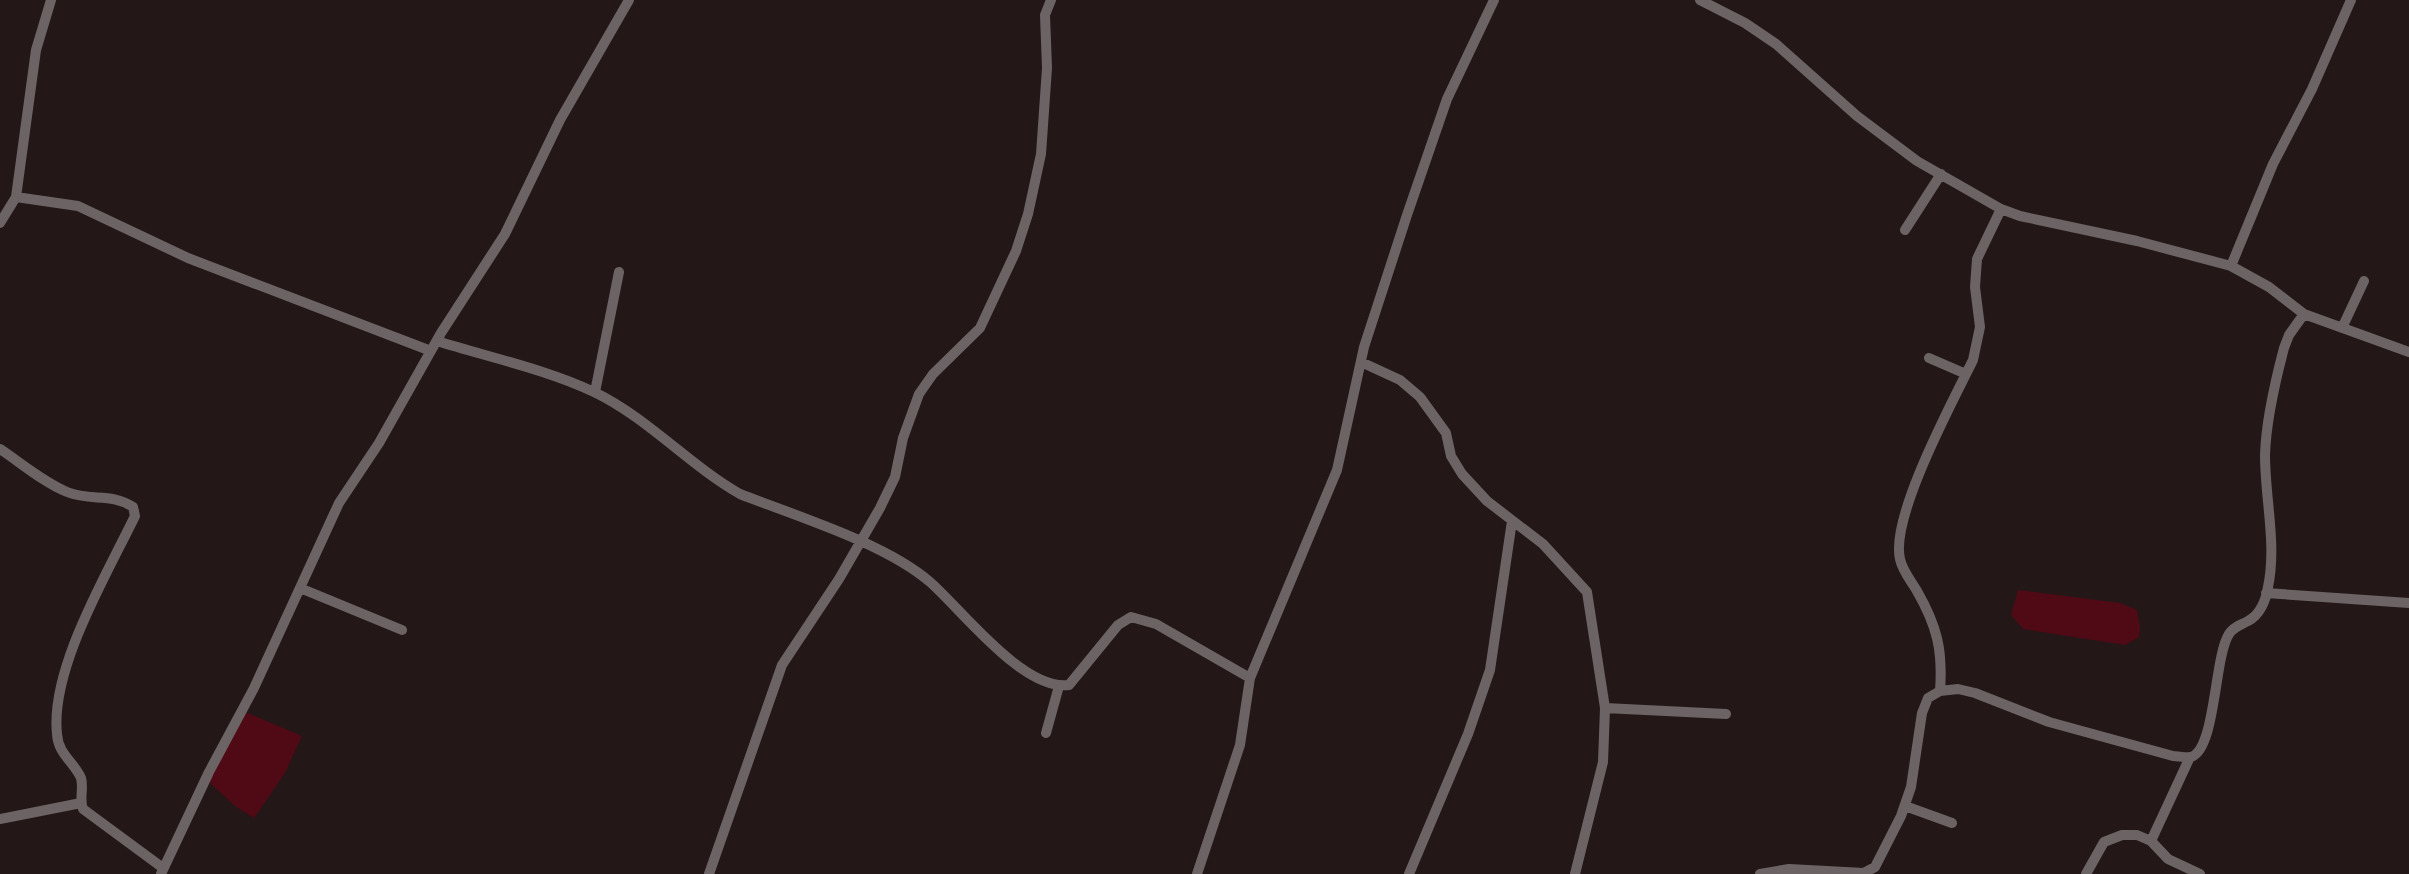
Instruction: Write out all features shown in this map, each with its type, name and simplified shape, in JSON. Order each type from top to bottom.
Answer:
[{"type":"street","points":[[0,223],[16,197],[36,50],[51,0]]},
{"type":"street","points":[[0,449],[66,492],[85,498],[110,496],[134,507],[135,516],[103,577],[80,630],[66,671],[56,720],[57,737],[62,752],[80,776],[83,809],[162,871],[209,772],[254,688],[339,503],[379,443],[437,340],[505,234],[560,120],[628,0]]},
{"type":"street","points":[[709,874],[782,665],[839,579],[880,508],[894,477],[903,438],[919,394],[933,374],[980,328],[1016,251],[1028,214],[1041,154],[1047,68],[1045,15],[1050,0]]},
{"type":"street","points":[[1197,874],[1240,745],[1250,678],[1337,470],[1361,362],[1403,226],[1447,99],[1494,0]]},
{"type":"street","points":[[1700,0],[1735,18],[1776,44],[1857,116],[1917,161],[2001,209],[2020,216],[2138,241],[2231,266],[2269,287],[2304,314],[2409,352]]},
{"type":"street","points":[[2231,266],[2273,164],[2312,89],[2351,0]]},
{"type":"street","points":[[1905,230],[1941,174]]},
{"type":"street","points":[[16,197],[78,206],[188,258],[431,351]]},
{"type":"street","points":[[1940,691],[1942,668],[1938,635],[1902,566],[1899,547],[1913,483],[1980,340],[1980,315],[1975,287],[1977,259],[2001,209]]},
{"type":"street","points":[[595,392],[619,272]]},
{"type":"street","points":[[2342,328],[2364,281]]},
{"type":"street","points":[[2151,841],[2190,757],[2203,745],[2219,666],[2229,633],[2261,609],[2266,593],[2271,563],[2265,454],[2267,433],[2276,376],[2284,348],[2289,335],[2304,314]]},
{"type":"street","points":[[437,340],[595,392],[680,449],[731,489],[886,553],[929,581],[1010,660],[1048,684],[1069,685],[1118,625],[1131,618],[1156,624],[1250,678]]},
{"type":"street","points":[[1929,358],[1966,374]]},
{"type":"street","points":[[1361,362],[1400,380],[1420,397],[1446,433],[1451,456],[1462,474],[1512,521],[1543,544],[1587,592],[1605,708],[1603,762],[1575,874]]},
{"type":"street","points":[[1409,874],[1468,734],[1490,670],[1512,521]]},
{"type":"street","points":[[300,588],[402,630]]},
{"type":"street","points":[[2266,593],[2409,603]]},
{"type":"street","points":[[1046,733],[1059,686]]},
{"type":"street","points":[[1762,874],[1789,869],[1864,873],[1877,871],[1911,787],[1922,712],[1928,698],[1940,691],[1958,689],[1975,693],[2049,722],[2173,756],[2190,757]]},
{"type":"street","points":[[1605,708],[1726,714]]},
{"type":"street","points":[[0,819],[81,803]]},
{"type":"street","points":[[1905,806],[1952,822]]},
{"type":"street","points":[[2086,874],[2109,838],[2122,835],[2137,835],[2151,841],[2168,859],[2200,874]]},
{"type":"shaded area","points":[[2018,590],[2120,603],[2137,610],[2139,637],[2125,645],[2023,629],[2011,615]]},
{"type":"shaded area","points":[[245,712],[302,736],[285,773],[254,818],[235,806],[209,782]]}]
